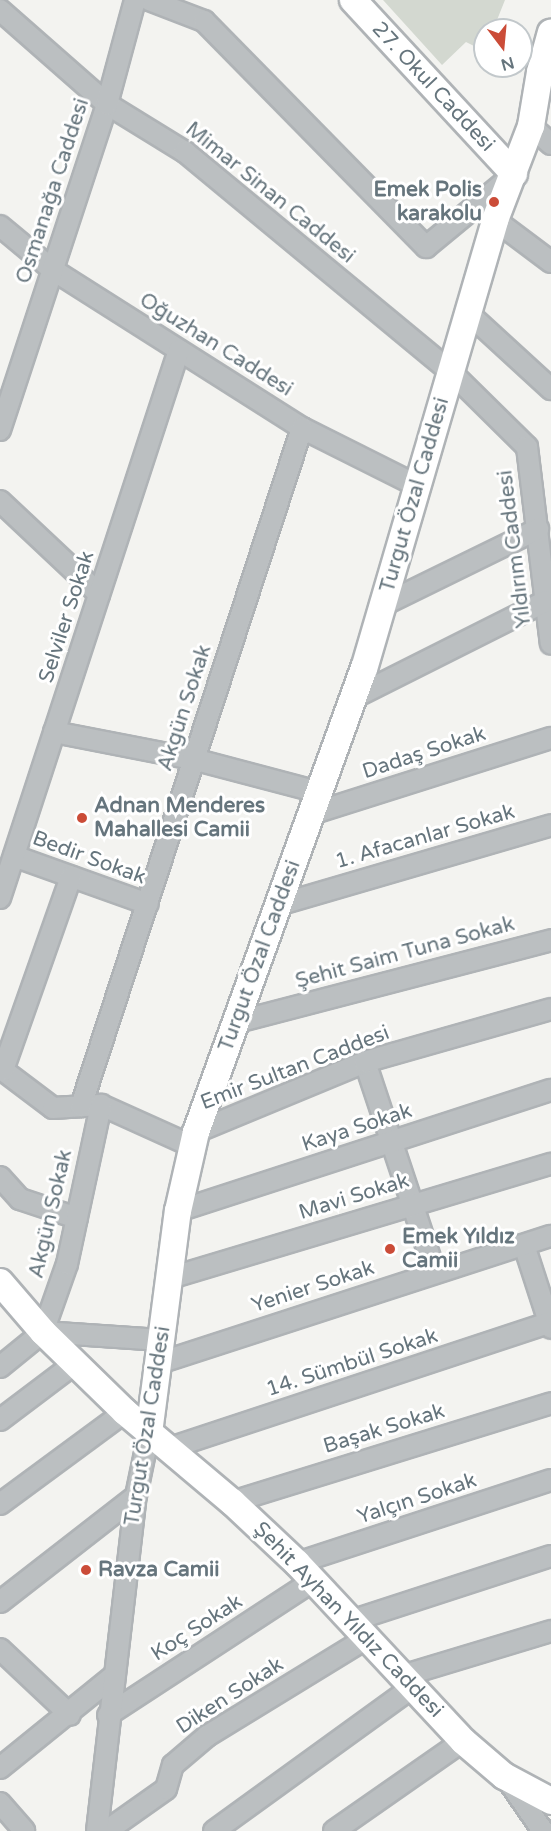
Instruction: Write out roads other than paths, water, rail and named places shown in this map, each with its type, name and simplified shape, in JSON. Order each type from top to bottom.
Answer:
[{"type":"main road","name":"27. Okul Caddesi","points":[[353,0],[514,174]]},
{"type":"main road","name":"Turgut Özal Caddesi","points":[[158,1441],[160,1351],[178,1211],[194,1139],[353,698],[383,605],[495,220],[514,174],[547,77],[551,32]]},
{"type":"main road","name":"Şehit Ayhan Yıldız Caddesi","points":[[0,1282],[74,1364],[158,1441],[232,1502],[305,1572],[463,1741],[504,1776],[551,1801]]},
{"type":"street","name":"Osmanağa Caddesi","points":[[0,430],[107,104],[135,0]]},
{"type":"street","points":[[149,0],[204,21],[426,247],[514,174]]},
{"type":"street","name":"Mimar Sinan Caddesi","points":[[0,10],[107,104],[184,152],[451,372]]},
{"type":"street","points":[[534,116],[551,144]]},
{"type":"street","points":[[495,220],[551,262]]},
{"type":"street","name":"Oğuzhan Caddesi","points":[[0,226],[53,270],[302,428],[417,486]]},
{"type":"street","points":[[468,313],[551,389]]},
{"type":"street","name":"Selviler Sokak","points":[[0,898],[8,864],[54,732],[179,350]]},
{"type":"street","name":"Yıldırım Caddesi","points":[[451,372],[527,447],[551,644]]},
{"type":"street","name":"Akgün Sokak","points":[[81,1106],[302,428]]},
{"type":"street","points":[[0,501],[99,594]]},
{"type":"street","points":[[383,605],[538,530]]},
{"type":"street","points":[[353,698],[546,601]]},
{"type":"street","points":[[54,732],[193,759],[314,803]]},
{"type":"street","name":"Dadaş Sokak","points":[[314,803],[551,738]]},
{"type":"street","name":"1. Afacanlar Sokak","points":[[278,905],[551,825]]},
{"type":"street","name":"Bedir Sokak","points":[[8,864],[71,877],[148,904]]},
{"type":"street","points":[[71,877],[1,1069],[53,1108],[101,1105],[194,1139]]},
{"type":"street","name":"Şehit Saim Tuna Sokak","points":[[237,1022],[551,940]]},
{"type":"street","name":"Emir Sultan Caddesi","points":[[194,1139],[365,1062],[551,1009]]},
{"type":"street","points":[[365,1062],[435,1273]]},
{"type":"street","name":"Kaya Sokak","points":[[178,1211],[551,1090]]},
{"type":"street","name":"Akgün Sokak","points":[[43,1332],[67,1264],[101,1105]]},
{"type":"street","name":"Mavi Sokak","points":[[170,1278],[551,1164]]},
{"type":"street","points":[[0,1177],[20,1199],[77,1218]]},
{"type":"street","name":"Yenier Sokak","points":[[160,1351],[435,1273],[551,1236]]},
{"type":"street","points":[[524,1245],[550,1324]]},
{"type":"street","name":"14. Sümbül Sokak","points":[[158,1441],[550,1324]]},
{"type":"street","points":[[0,1367],[43,1332],[160,1351]]},
{"type":"street","points":[[0,1420],[74,1364]]},
{"type":"street","name":"Başak Sokak","points":[[232,1502],[551,1403]]},
{"type":"street","points":[[0,1504],[125,1412]]},
{"type":"street","name":"Turgut Özal Caddesi","points":[[103,1827],[108,1714],[115,1675],[136,1496],[158,1441]]},
{"type":"street","name":"Yalçın Sokak","points":[[305,1572],[551,1480]]},
{"type":"street","points":[[0,1602],[136,1496]]},
{"type":"street","name":"Diken Sokak","points":[[103,1827],[166,1789],[173,1765],[207,1736],[359,1630],[551,1556]]},
{"type":"street","name":"Koç Sokak","points":[[108,1714],[305,1572]]},
{"type":"street","points":[[213,1831],[408,1681],[551,1630]]},
{"type":"street","points":[[0,1649],[70,1714]]},
{"type":"street","points":[[1,1766],[70,1714],[115,1675]]},
{"type":"street","points":[[346,1828],[463,1741]]},
{"type":"street","points":[[504,1776],[543,1831]]},
{"type":"street","points":[[0,1803],[24,1831]]},
{"type":"place","name":"Emek Polis karakolu","points":[[494,202]]},
{"type":"place","name":"Adnan Menderes Mahallesi Camii","points":[[82,818]]},
{"type":"place","name":"Emek Yıldız Camii","points":[[390,1249]]},
{"type":"place","name":"Ravza Camii","points":[[86,1570]]}]
